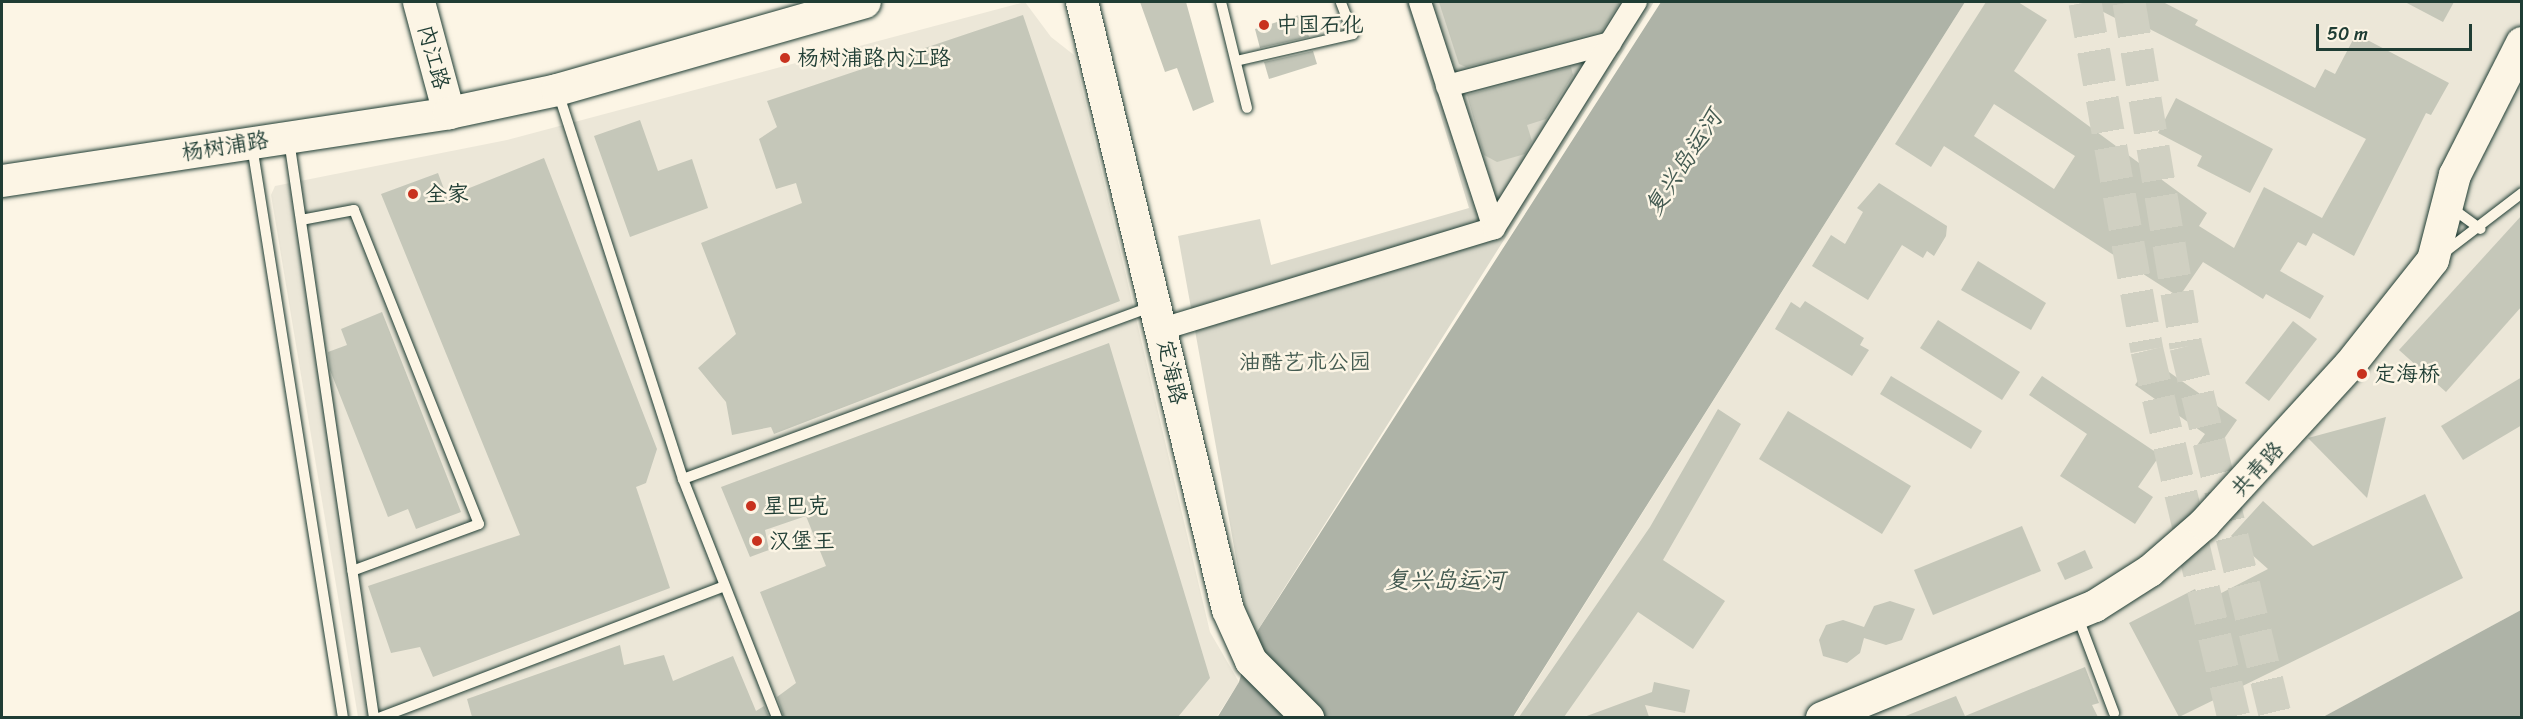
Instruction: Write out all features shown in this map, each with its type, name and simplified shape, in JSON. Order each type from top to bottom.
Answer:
[{"type":"street","name":"内江路","points":[[419,2],[449,113]]},
{"type":"street","name":"杨树浦路","points":[[2,181],[449,113],[558,90],[865,2]]},
{"type":"street","name":"定海路","points":[[1082,2],[1228,610],[1251,661],[1308,717]]},
{"type":"street","points":[[1420,2],[1494,228]]},
{"type":"street","points":[[1159,317],[1494,228],[1636,2]]},
{"type":"street","points":[[1447,86],[1610,43]]},
{"type":"street","name":"共青路","points":[[1822,717],[2076,615],[2150,572],[2204,524],[2349,366],[2433,260],[2446,204],[2522,43]]},
{"type":"lane","points":[[1222,2],[1247,108]]},
{"type":"lane","points":[[1236,61],[1353,34],[1341,2]]},
{"type":"lane","points":[[558,90],[683,480],[777,717]]},
{"type":"lane","points":[[288,137],[374,717]]},
{"type":"lane","points":[[251,142],[343,717]]},
{"type":"lane","points":[[2433,260],[2481,229],[2522,193]]},
{"type":"lane","points":[[2446,204],[2481,229]]},
{"type":"lane","points":[[301,220],[354,210],[479,524],[352,572]]},
{"type":"lane","points":[[683,480],[1159,317]]},
{"type":"lane","points":[[379,717],[725,586]]},
{"type":"lane","points":[[2076,615],[2114,713]]},
{"type":"shaded area","points":[[1025,2],[1051,37],[1074,55],[1210,632],[1239,682],[1216,718],[358,717],[271,195],[275,186],[507,140]]},
{"type":"shaded area","points":[[1965,2],[2521,2],[2521,610],[2323,717],[1513,718]]},
{"type":"green space","name":"油酷艺术公园","points":[[1406,2],[1654,2],[1251,641],[1178,236],[1260,219],[1271,265],[1469,208]]},
{"type":"water","name":"复兴岛运河","points":[[1661,2],[1965,2],[1513,717],[1217,718],[1239,682],[1251,641]]},
{"type":"water","points":[[2521,610],[2521,717],[2323,717]]},
{"type":"building","points":[[1140,2],[1186,2],[1214,102],[1193,111],[1177,68],[1165,72]]},
{"type":"building","points":[[1439,2],[1620,2],[1602,31],[1466,67],[1459,64]]},
{"type":"building","points":[[1986,2],[2018,2],[2047,20],[2014,71],[2207,213],[2199,226],[2234,248],[2264,187],[2322,218],[2366,139],[2122,15],[2119,20],[2084,2],[2163,2],[2198,20],[2195,25],[2315,88],[2325,69],[2335,74],[2356,34],[2449,83],[2431,115],[2426,113],[2354,256],[2313,233],[2306,246],[2298,242],[2280,271],[2324,296],[2310,319],[2266,294],[2263,299],[2203,262],[2179,297],[1944,146],[1931,167],[1895,144]],"holes":[[[1994,104],[2075,156],[2054,189],[1974,136]]]},
{"type":"building","points":[[2405,2],[2454,2],[2443,22]]},
{"type":"building","points":[[1302,14],[1309,37],[1260,48],[1255,29]]},
{"type":"building","points":[[1023,15],[1120,301],[774,434],[771,427],[732,435],[726,402],[698,368],[736,334],[701,243],[802,203],[796,183],[776,189],[759,139],[777,127],[767,101]]},
{"type":"building","points":[[1313,51],[1317,64],[1269,79],[1264,62]]},
{"type":"building","points":[[1571,67],[1573,75],[1546,119],[1527,125],[1532,141],[1525,154],[1497,162],[1484,155],[1467,95]]},
{"type":"building","points":[[2176,98],[2273,149],[2250,193],[2197,166],[2202,156],[2158,133]]},
{"type":"building","points":[[640,120],[658,171],[692,159],[708,208],[630,237],[594,136]]},
{"type":"building","points":[[544,158],[657,449],[646,483],[636,487],[670,588],[433,677],[420,647],[391,653],[368,586],[520,535],[381,194],[438,173],[447,197]]},
{"type":"building","points":[[1879,183],[1947,226],[1946,236],[1934,256],[1927,251],[1923,258],[1902,245],[1868,300],[1812,266],[1831,235],[1845,244],[1863,212],[1857,208]]},
{"type":"building","points":[[2522,215],[2522,306],[2446,392],[2399,350]]},
{"type":"building","points":[[1978,261],[2046,303],[2031,330],[1961,290]]},
{"type":"building","points":[[1805,301],[1864,338],[1860,345],[1869,350],[1852,376],[1775,329],[1791,302],[1800,308]]},
{"type":"building","points":[[382,312],[461,512],[416,529],[408,509],[388,517],[330,370],[328,352],[347,345],[341,329]]},
{"type":"building","points":[[1938,320],[2020,372],[2002,400],[1920,348]]},
{"type":"building","points":[[2293,321],[2317,339],[2269,401],[2245,383]]},
{"type":"building","points":[[1109,343],[1210,678],[1178,717],[784,717],[777,697],[796,683],[760,592],[826,566],[806,516],[765,530],[769,550],[750,557],[721,487]]},
{"type":"building","points":[[2152,360],[2237,420],[2210,459],[2195,448],[2205,434],[2135,385]]},
{"type":"building","points":[[1891,376],[1982,431],[1971,449],[1880,394]]},
{"type":"building","points":[[2042,376],[2160,455],[2138,487],[2153,497],[2135,524],[2060,476],[2087,434],[2029,395]]},
{"type":"building","points":[[2522,377],[2522,425],[2463,460],[2441,426]]},
{"type":"building","points":[[1718,409],[1741,424],[1663,560],[1725,601],[1693,649],[1638,612],[1564,717],[1519,717],[1650,527]]},
{"type":"building","points":[[1788,411],[1911,486],[1882,534],[1759,459]]},
{"type":"building","points":[[2386,417],[2367,498],[2308,438]]},
{"type":"building","points":[[2425,494],[2463,578],[2179,717],[2129,623],[2195,589],[2202,603],[2268,569],[2231,536],[2263,501],[2313,546]]},
{"type":"building","points":[[2022,526],[2041,571],[1933,615],[1914,570]]},
{"type":"building","points":[[2085,550],[2093,568],[2065,580],[2057,563]]},
{"type":"building","points":[[1890,601],[1915,609],[1902,640],[1886,645],[1864,638],[1860,653],[1847,663],[1823,656],[1819,640],[1826,625],[1843,620],[1864,627],[1874,606]]},
{"type":"building","points":[[620,645],[624,665],[664,655],[673,681],[733,656],[756,711],[764,706],[769,717],[472,717],[467,699]]},
{"type":"building","points":[[2085,667],[2099,703],[2092,705],[2098,717],[1903,717],[1956,696],[1965,716]]},
{"type":"building","points":[[1654,682],[1690,690],[1685,713],[1645,705],[1649,717],[1584,717],[1652,692]]},
{"type":"tunnel","points":[[2085,2],[2147,350],[2234,718]]},
{"type":"tunnel","points":[[2129,2],[2186,346],[2276,718]]},
{"type":"place","name":"中国石化","points":[[1264,25]]},
{"type":"place","name":"杨树浦路内江路","points":[[785,58]]},
{"type":"place","name":"全家","points":[[413,194]]},
{"type":"place","name":"定海桥","points":[[2362,374]]},
{"type":"place","name":"星巴克","points":[[751,506]]},
{"type":"place","name":"汉堡王","points":[[757,541]]}]
